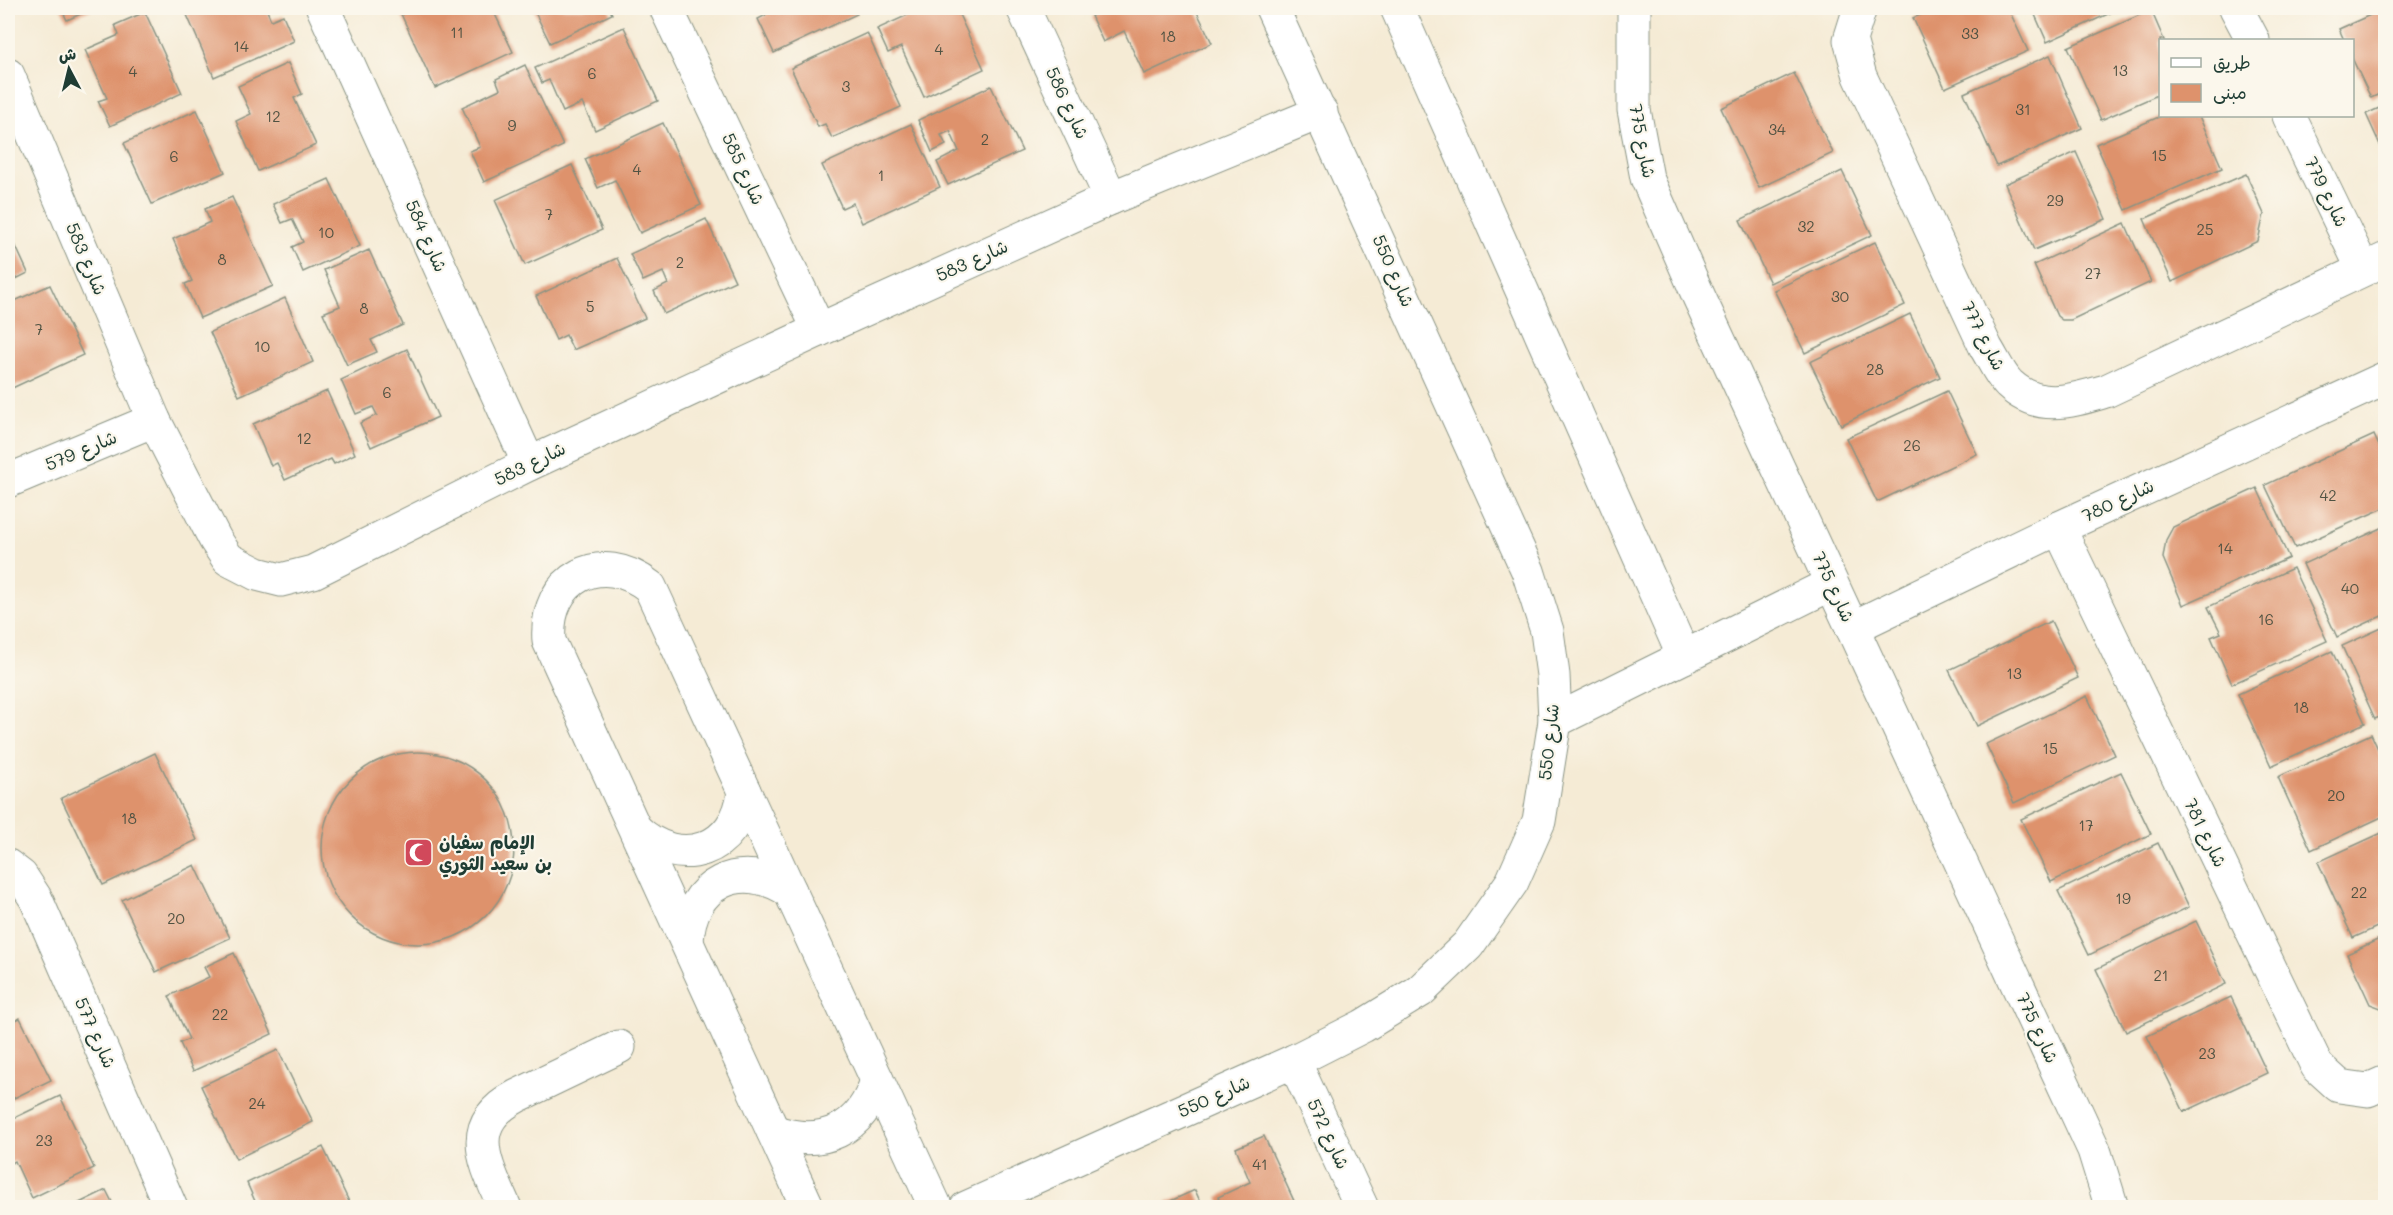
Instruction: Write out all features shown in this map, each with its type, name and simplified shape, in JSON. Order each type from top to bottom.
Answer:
[{"type":"street","name":"شارع 584","points":[[323,8],[529,464]]},
{"type":"street","name":"شارع 585","points":[[666,8],[819,330]]},
{"type":"street","name":"شارع 586","points":[[1023,8],[1111,198]]},
{"type":"street","name":"شارع 550","points":[[966,1208],[1294,1061],[1363,1026],[1419,991],[1468,945],[1512,882],[1539,821],[1555,721],[1553,675],[1546,632],[1528,571],[1272,8]]},
{"type":"street","points":[[1397,8],[1684,657]]},
{"type":"street","name":"شارع 775","points":[[1634,8],[1634,110],[1647,178],[1699,297],[2094,1150],[2112,1208]]},
{"type":"street","name":"شارع 777","points":[[1860,8],[1850,40],[1860,76],[1986,348],[2008,384],[2035,401],[2067,402],[2106,391],[2374,264]]},
{"type":"street","points":[[2236,8],[2252,39]]},
{"type":"street","name":"شارع 583","points":[[8,75],[154,420],[215,539],[228,560],[257,574],[281,580],[313,572],[529,464],[1111,198],[1321,112]]},
{"type":"street","name":"شارع 779","points":[[2290,117],[2374,264]]},
{"type":"street","name":"شارع 780","points":[[1852,628],[2059,528],[2385,378]]},
{"type":"street","name":"شارع 579","points":[[8,481],[154,420]]},
{"type":"street","name":"شارع 781","points":[[2059,528],[2317,1066],[2338,1086],[2368,1090],[2385,1083]]},
{"type":"street","points":[[808,1208],[549,641],[548,625],[551,609],[558,595],[568,583],[582,574],[596,570],[625,572],[650,587],[936,1208]]},
{"type":"street","points":[[1555,721],[1832,584]]},
{"type":"street","points":[[636,830],[660,848],[675,852],[705,849],[729,832],[742,806],[744,791]]},
{"type":"street","name":"شارع 577","points":[[8,866],[21,876],[36,899],[171,1208]]},
{"type":"street","points":[[687,942],[688,926],[693,911],[712,887],[726,879],[743,875],[760,876],[776,881],[790,891]]},
{"type":"street","points":[[505,1208],[484,1160],[485,1129],[492,1115],[503,1103],[619,1047]]},
{"type":"street","name":"شارع 572","points":[[1294,1061],[1362,1208]]},
{"type":"street","points":[[773,1131],[789,1137],[805,1139],[821,1138],[836,1132],[851,1123],[863,1111],[872,1097],[877,1080]]},
{"type":"street","name":"شارع 775","points":[[2094,1150],[2133,1208]]},
{"type":"building","points":[[61,8],[94,8],[67,20]]},
{"type":"building","points":[[184,8],[266,8],[271,20],[283,15],[294,41],[214,77]]},
{"type":"building","points":[[415,8],[492,8],[513,52],[435,88],[401,14]]},
{"type":"building","points":[[533,8],[609,8],[612,14],[550,43]]},
{"type":"building","points":[[763,8],[854,8],[857,14],[774,53],[758,19],[766,15]]},
{"type":"building","points":[[923,8],[956,8],[984,69],[924,97],[901,47],[888,53],[877,29]]},
{"type":"building","points":[[1110,8],[1195,8],[1212,43],[1144,74],[1124,31],[1103,42],[1091,16]]},
{"type":"building","points":[[1937,8],[2008,8],[2028,51],[1945,88],[1913,18]]},
{"type":"building","points":[[2032,8],[2121,8],[2047,42]]},
{"type":"building","points":[[2386,8],[2386,91],[2371,98],[2354,62],[2354,39],[2344,39],[2339,29]]},
{"type":"building","points":[[2151,10],[2164,39],[2159,39],[2159,94],[2101,120],[2068,47]]},
{"type":"building","points":[[145,12],[182,93],[110,126],[98,101],[107,98],[85,50],[119,35],[115,25]]},
{"type":"building","points":[[624,27],[658,101],[595,130],[582,103],[563,112],[549,80],[542,83],[535,68]]},
{"type":"building","points":[[867,33],[901,107],[832,138],[825,124],[818,127],[791,68]]},
{"type":"building","points":[[2050,55],[2082,128],[1997,166],[1964,93]]},
{"type":"building","points":[[288,63],[302,94],[294,98],[316,145],[258,171],[236,121],[251,114],[238,86]]},
{"type":"building","points":[[525,65],[563,146],[484,182],[470,151],[480,147],[462,107],[500,89],[496,79]]},
{"type":"building","points":[[1794,73],[1833,153],[1759,188],[1721,108]]},
{"type":"building","points":[[991,86],[1022,151],[948,185],[937,162],[959,151],[950,131],[941,135],[946,145],[932,152],[918,120]]},
{"type":"building","points":[[2386,105],[2386,158],[2366,114]]},
{"type":"building","points":[[197,110],[225,172],[152,204],[124,143]]},
{"type":"building","points":[[2159,117],[2199,117],[2222,168],[2126,210],[2096,144]]},
{"type":"building","points":[[663,123],[701,205],[640,233],[615,180],[598,188],[585,159]]},
{"type":"building","points":[[911,124],[940,187],[862,223],[853,203],[842,208],[822,165]]},
{"type":"building","points":[[2076,152],[2106,219],[2034,250],[2005,184]]},
{"type":"building","points":[[572,165],[602,230],[525,265],[495,200]]},
{"type":"building","points":[[1842,171],[1872,235],[1770,283],[1740,220]]},
{"type":"building","points":[[2246,174],[2264,214],[2258,241],[2172,282],[2144,219]]},
{"type":"building","points":[[329,179],[360,246],[303,272],[292,247],[303,242],[292,219],[282,223],[273,204]]},
{"type":"building","points":[[232,197],[273,286],[200,318],[185,284],[192,281],[173,239],[210,222],[205,209]]},
{"type":"building","points":[[706,219],[735,281],[664,314],[654,291],[668,284],[663,272],[643,281],[630,254]]},
{"type":"building","points":[[2125,223],[2151,282],[2071,320],[2062,320],[2057,316],[2034,265]]},
{"type":"building","points":[[8,229],[28,273],[8,283]]},
{"type":"building","points":[[1875,242],[1905,305],[1805,353],[1774,290]]},
{"type":"building","points":[[369,250],[403,325],[371,340],[377,352],[347,365],[323,313],[340,306],[324,270]]},
{"type":"building","points":[[617,258],[645,318],[573,350],[566,335],[556,340],[536,296]]},
{"type":"building","points":[[50,285],[83,355],[8,390],[8,304]]},
{"type":"building","points":[[285,298],[313,362],[239,396],[210,332]]},
{"type":"building","points":[[1910,314],[1940,377],[1841,425],[1810,362]]},
{"type":"building","points":[[407,349],[438,417],[371,447],[360,423],[377,415],[373,407],[356,414],[341,380]]},
{"type":"building","points":[[327,391],[355,454],[334,464],[331,459],[285,480],[277,463],[271,466],[253,424]]},
{"type":"building","points":[[1947,391],[1977,454],[1877,502],[1846,438]]},
{"type":"building","points":[[2374,435],[2386,461],[2386,507],[2295,548],[2265,485]]},
{"type":"building","points":[[2257,488],[2289,558],[2183,605],[2163,558],[2166,540],[2173,527]]},
{"type":"building","points":[[2386,526],[2386,614],[2337,637],[2303,564]]},
{"type":"building","points":[[2293,568],[2327,641],[2232,684],[2211,637],[2221,633],[2208,607]]},
{"type":"building","points":[[2051,621],[2078,678],[1977,726],[1949,670]]},
{"type":"building","points":[[2386,626],[2386,714],[2375,719],[2342,646]]},
{"type":"building","points":[[2332,651],[2365,723],[2271,766],[2238,694]]},
{"type":"building","points":[[2087,696],[2115,755],[2014,803],[1986,744]]},
{"type":"building","points":[[2371,734],[2386,766],[2386,815],[2311,850],[2278,777]]},
{"type":"building","name":"الإمام سفيان بن سعيد الثوري","points":[[418,752],[455,759],[486,780],[507,811],[514,848],[507,885],[486,916],[455,937],[418,944],[381,937],[350,916],[329,885],[322,848],[329,811],[350,780],[381,759]]},
{"type":"building","points":[[155,753],[197,840],[103,885],[61,798]]},
{"type":"building","points":[[2121,772],[2151,834],[2051,882],[2021,819]]},
{"type":"building","points":[[2386,831],[2386,923],[2353,938],[2318,862]]},
{"type":"building","points":[[2158,843],[2189,907],[2089,955],[2058,891]]},
{"type":"building","points":[[195,865],[230,938],[156,972],[122,900]]},
{"type":"building","points":[[2196,921],[2226,984],[2126,1032],[2096,969]]},
{"type":"building","points":[[2386,936],[2386,1010],[2370,1004],[2347,954]]},
{"type":"building","points":[[234,953],[272,1034],[193,1071],[180,1043],[189,1039],[169,996],[209,977],[204,967]]},
{"type":"building","points":[[2231,997],[2267,1073],[2184,1112],[2147,1036]]},
{"type":"building","points":[[20,1018],[51,1080],[8,1101],[8,1024]]},
{"type":"building","points":[[278,1050],[313,1122],[236,1159],[201,1086]]},
{"type":"building","points":[[60,1096],[94,1168],[32,1198],[15,1161],[8,1165],[8,1121]]},
{"type":"building","points":[[1264,1136],[1294,1201],[1279,1208],[1223,1208],[1218,1197],[1250,1182],[1236,1148]]},
{"type":"building","points":[[323,1147],[352,1208],[258,1208],[247,1183]]},
{"type":"building","points":[[106,1190],[115,1208],[69,1208]]},
{"type":"building","points":[[1195,1190],[1203,1208],[1155,1208]]},
{"type":"place","name":"الإمام سفيان بن سعيد الثوري","points":[[418,853]]}]
